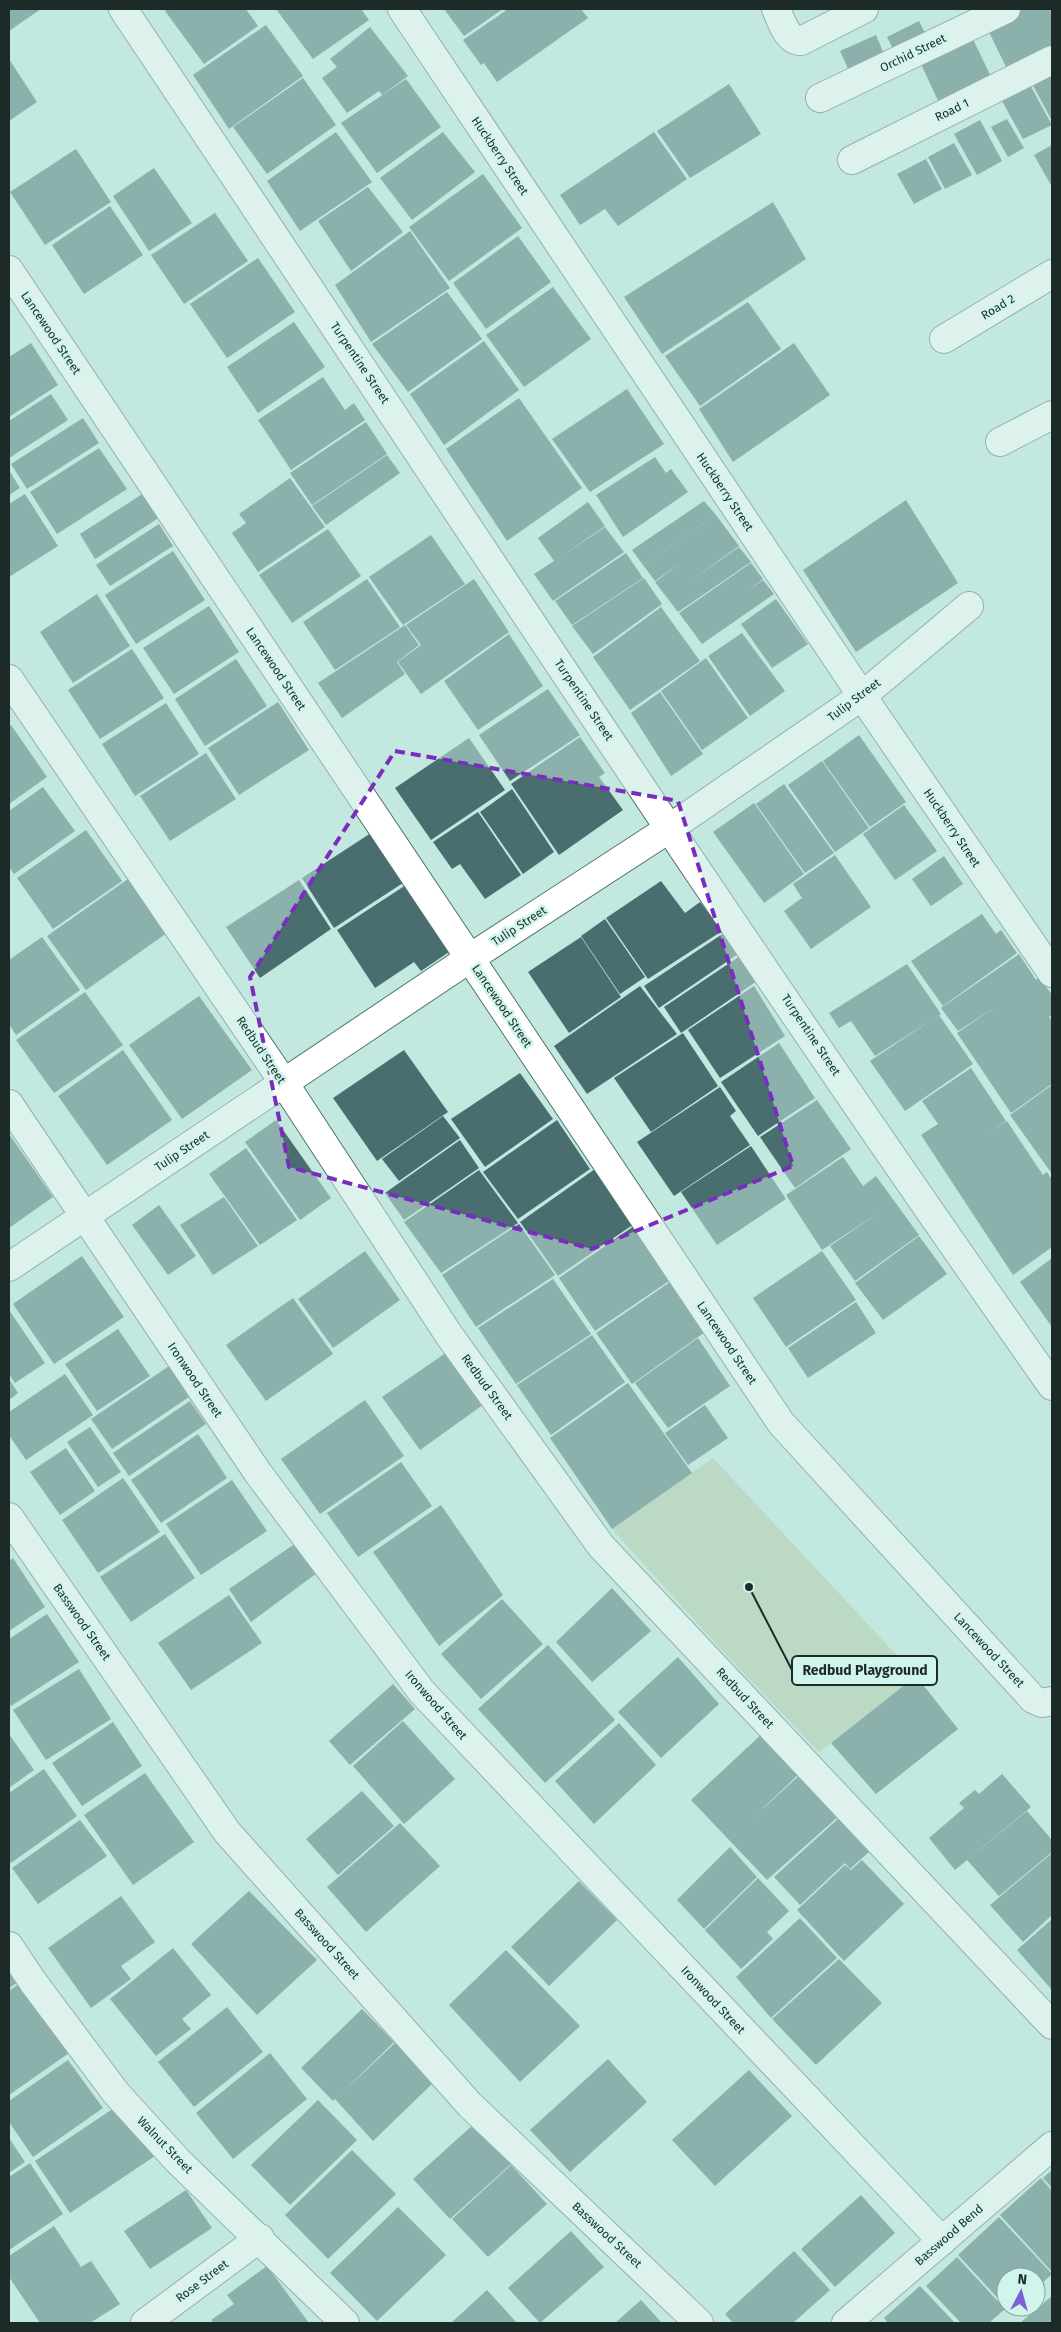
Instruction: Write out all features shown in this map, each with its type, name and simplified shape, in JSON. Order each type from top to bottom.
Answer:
[{"type":"street","name":"Turpentine Street","points":[[123,9],[670,828],[969,1268],[1052,1386]]},
{"type":"street","name":"Huckberry Street","points":[[402,9],[862,696],[1052,973]]},
{"type":"street","points":[[776,9],[790,38],[800,41],[864,9]]},
{"type":"street","name":"Orchid Street","points":[[820,98],[1006,9]]},
{"type":"street","name":"Road 1","points":[[852,160],[1052,60]]},
{"type":"street","name":"Lancewood Street","points":[[9,270],[780,1424],[1033,1699],[1047,1702]]},
{"type":"street","name":"Road 2","points":[[944,339],[1052,274]]},
{"type":"street","points":[[1000,442],[1052,414]]},
{"type":"street","name":"Tulip Street","points":[[9,1267],[470,958],[670,828],[862,696],[969,606]]},
{"type":"street","name":"Redbud Street","points":[[9,679],[284,1083],[449,1335],[602,1546],[1052,2025]]},
{"type":"street","name":"Ironwood Street","points":[[9,1104],[258,1473],[422,1692],[942,2241]]},
{"type":"street","name":"Basswood Street","points":[[9,1517],[227,1832],[470,2106],[700,2323]]},
{"type":"street","name":"Walnut Street","points":[[9,1946],[33,1982],[116,2093],[178,2161],[260,2238],[345,2323]]},
{"type":"street","name":"Basswood Bend","points":[[846,2323],[1052,2146]]},
{"type":"street","name":"Rose Street","points":[[145,2323],[260,2238]]},
{"type":"highlighted area","points":[[395,751],[678,801],[793,1166],[592,1249],[289,1167],[250,977]]},
{"type":"green space","points":[[713,1458],[916,1676],[819,1752],[717,1645],[612,1529]]},
{"type":"building","points":[[9,9],[41,9],[9,31]]},
{"type":"building","points":[[168,9],[246,9],[258,26],[204,64],[165,11]]},
{"type":"building","points":[[276,9],[361,9],[369,20],[313,59]]},
{"type":"building","points":[[444,9],[503,9],[464,36]]},
{"type":"building","points":[[508,9],[581,9],[588,18],[497,82],[484,63],[481,65],[463,40]]},
{"type":"building","points":[[1021,9],[1052,9],[1052,54],[1010,75],[986,26]]},
{"type":"building","points":[[919,21],[926,35],[894,51],[887,37]]},
{"type":"building","points":[[266,25],[303,76],[229,129],[193,75]]},
{"type":"building","points":[[370,27],[408,76],[382,95],[379,91],[347,113],[322,78],[337,67],[330,59]]},
{"type":"building","points":[[876,35],[886,59],[851,75],[840,51]]},
{"type":"building","points":[[972,37],[994,83],[941,107],[920,62]]},
{"type":"building","points":[[9,59],[37,102],[9,121]]},
{"type":"building","points":[[1052,64],[1052,121],[1028,76]]},
{"type":"building","points":[[1024,74],[1052,125],[1023,139],[996,90]]},
{"type":"building","points":[[303,78],[336,125],[267,174],[233,127]]},
{"type":"building","points":[[406,79],[441,127],[377,173],[341,123]]},
{"type":"building","points":[[729,84],[761,134],[690,178],[657,131]]},
{"type":"building","points":[[1007,119],[1024,148],[1008,157],[991,127]]},
{"type":"building","points":[[980,120],[1002,161],[977,175],[954,134]]},
{"type":"building","points":[[336,132],[372,182],[300,231],[267,181]]},
{"type":"building","points":[[443,132],[475,172],[412,220],[380,178]]},
{"type":"building","points":[[654,132],[687,179],[618,226],[605,209],[580,225],[560,195]]},
{"type":"building","points":[[954,143],[972,175],[945,189],[928,157]]},
{"type":"building","points":[[1052,145],[1052,187],[1034,155]]},
{"type":"building","points":[[76,149],[111,202],[45,245],[10,192]]},
{"type":"building","points":[[926,159],[942,189],[914,204],[897,174]]},
{"type":"building","points":[[154,168],[192,223],[149,251],[113,196]]},
{"type":"building","points":[[483,174],[522,228],[449,281],[409,227]]},
{"type":"building","points":[[368,187],[403,232],[351,271],[318,221]]},
{"type":"building","points":[[773,202],[806,259],[662,354],[624,297]]},
{"type":"building","points":[[110,206],[143,255],[84,294],[52,245]]},
{"type":"building","points":[[215,213],[248,261],[184,304],[151,255]]},
{"type":"building","points":[[410,231],[450,288],[371,342],[335,285]]},
{"type":"building","points":[[518,236],[551,282],[486,329],[453,283]]},
{"type":"building","points":[[258,258],[295,312],[227,358],[190,304]]},
{"type":"building","points":[[553,287],[591,339],[524,387],[486,335]]},
{"type":"building","points":[[447,292],[482,339],[408,392],[372,344]]},
{"type":"building","points":[[748,302],[781,349],[700,406],[665,356]]},
{"type":"building","points":[[294,322],[325,367],[258,413],[227,367]]},
{"type":"building","points":[[484,341],[519,390],[444,445],[410,394]]},
{"type":"building","points":[[31,343],[58,385],[9,417],[9,357]]},
{"type":"building","points":[[794,343],[830,395],[733,462],[699,409]]},
{"type":"building","points":[[323,377],[345,410],[354,403],[365,420],[291,470],[258,420]]},
{"type":"building","points":[[627,389],[664,444],[590,492],[552,439]]},
{"type":"building","points":[[51,394],[68,420],[9,458],[9,421]]},
{"type":"building","points":[[519,398],[582,488],[507,541],[446,449]]},
{"type":"building","points":[[83,418],[99,443],[27,489],[11,464]]},
{"type":"building","points":[[366,422],[387,454],[312,505],[290,473]]},
{"type":"building","points":[[99,448],[127,489],[57,534],[30,492]]},
{"type":"building","points":[[387,455],[400,473],[326,525],[312,506]]},
{"type":"building","points":[[655,457],[666,473],[671,469],[688,492],[623,537],[596,495]]},
{"type":"building","points":[[9,470],[20,488],[9,495]]},
{"type":"building","points":[[290,478],[325,527],[258,572],[232,533],[246,523],[239,514]]},
{"type":"building","points":[[144,493],[160,517],[95,559],[80,534]]},
{"type":"building","points":[[25,494],[58,546],[9,577],[9,504]]},
{"type":"building","points":[[906,500],[958,583],[856,652],[803,570]]},
{"type":"building","points":[[704,501],[716,515],[643,565],[632,550]]},
{"type":"building","points":[[588,502],[605,526],[559,558],[605,527],[624,552],[553,601],[534,574],[554,561],[538,538]]},
{"type":"building","points":[[716,515],[739,546],[689,582],[739,547],[751,562],[678,612],[655,582],[682,562],[655,581],[643,565]]},
{"type":"building","points":[[159,524],[173,546],[110,586],[96,565]]},
{"type":"building","points":[[328,529],[361,576],[292,623],[259,575]]},
{"type":"building","points":[[431,535],[465,584],[403,625],[369,577]]},
{"type":"building","points":[[173,551],[205,600],[136,644],[105,595]]},
{"type":"building","points":[[626,553],[643,578],[572,625],[555,601]]},
{"type":"building","points":[[751,563],[763,579],[747,591],[763,580],[774,594],[702,644],[679,613]]},
{"type":"building","points":[[644,578],[662,604],[593,654],[572,626]]},
{"type":"building","points":[[367,579],[400,627],[335,670],[303,622]]},
{"type":"building","points":[[474,579],[509,632],[421,694],[398,662],[421,645],[406,625]]},
{"type":"building","points":[[97,594],[130,646],[73,683],[40,632]]},
{"type":"building","points":[[776,599],[808,644],[772,668],[741,624]]},
{"type":"building","points":[[209,606],[239,652],[174,694],[143,648]]},
{"type":"building","points":[[661,607],[700,661],[630,710],[593,657]]},
{"type":"building","points":[[405,625],[419,645],[397,662],[405,674],[342,718],[318,683]]},
{"type":"building","points":[[742,633],[785,691],[750,716],[708,656]]},
{"type":"building","points":[[509,634],[543,686],[478,730],[444,681]]},
{"type":"building","points":[[132,649],[164,698],[100,739],[68,690]]},
{"type":"building","points":[[706,658],[748,718],[702,750],[661,691]]},
{"type":"building","points":[[236,659],[267,706],[205,746],[175,699]]},
{"type":"building","points":[[548,689],[580,735],[510,781],[479,735]]},
{"type":"building","points":[[660,692],[703,754],[671,776],[631,713]]},
{"type":"building","points":[[278,702],[309,750],[239,795],[208,748]]},
{"type":"building","points":[[166,703],[199,754],[135,796],[102,744]]},
{"type":"building","points":[[11,725],[47,777],[9,804],[9,726]]},
{"type":"building","points":[[859,735],[906,802],[870,827],[823,761]]},
{"type":"building","points":[[580,737],[605,773],[599,777],[623,810],[559,855],[511,784]]},
{"type":"building","points":[[469,738],[505,790],[431,840],[395,788]]},
{"type":"building","points":[[206,753],[236,799],[170,841],[140,796]]},
{"type":"building","points":[[822,761],[869,828],[835,852],[788,785]]},
{"type":"building","points":[[784,784],[834,853],[805,873],[756,804]]},
{"type":"building","points":[[43,787],[75,831],[14,874],[9,867],[9,811]]},
{"type":"building","points":[[512,789],[554,852],[523,874],[480,812]]},
{"type":"building","points":[[754,803],[804,874],[764,903],[713,832]]},
{"type":"building","points":[[904,805],[937,851],[895,880],[863,834]]},
{"type":"building","points":[[478,812],[521,875],[485,899],[460,864],[452,869],[433,842]]},
{"type":"building","points":[[86,830],[122,881],[53,929],[17,878]]},
{"type":"building","points":[[374,831],[406,881],[334,928],[302,878]]},
{"type":"building","points":[[835,855],[871,907],[811,949],[784,911],[802,898],[793,884]]},
{"type":"building","points":[[944,856],[963,884],[931,906],[912,879]]},
{"type":"building","points":[[128,879],[167,933],[86,990],[47,936]]},
{"type":"building","points":[[299,880],[331,929],[260,978],[226,927]]},
{"type":"building","points":[[661,881],[685,913],[700,902],[722,931],[648,979],[606,918]]},
{"type":"building","points":[[409,883],[452,950],[421,971],[414,962],[375,988],[337,930]]},
{"type":"building","points":[[982,914],[996,934],[1001,930],[1017,953],[943,1006],[911,961]]},
{"type":"building","points":[[605,919],[645,977],[620,994],[581,936]]},
{"type":"building","points":[[724,933],[738,954],[659,1008],[644,986]]},
{"type":"building","points":[[42,937],[80,990],[16,1035],[9,1024],[9,960]]},
{"type":"building","points":[[581,937],[621,997],[569,1033],[528,972]]},
{"type":"building","points":[[1019,954],[1036,980],[1039,977],[1052,995],[1052,1015],[1049,1017],[1052,1021],[1052,1084],[1011,1113],[957,1033],[995,1007],[958,1031],[941,1008]]},
{"type":"building","points":[[740,956],[757,981],[681,1033],[664,1007]]},
{"type":"building","points":[[907,964],[941,1014],[875,1056],[851,1021],[839,1028],[829,1013]]},
{"type":"building","points":[[640,986],[677,1034],[587,1094],[554,1046]]},
{"type":"building","points":[[754,986],[785,1036],[720,1078],[688,1030]]},
{"type":"building","points":[[85,992],[123,1045],[54,1093],[16,1040]]},
{"type":"building","points":[[199,996],[252,1070],[182,1119],[129,1045]]},
{"type":"building","points":[[939,1015],[973,1064],[905,1111],[870,1061]]},
{"type":"building","points":[[683,1033],[718,1086],[651,1132],[614,1078]]},
{"type":"building","points":[[779,1043],[815,1098],[758,1136],[721,1082]]},
{"type":"building","points":[[123,1050],[172,1120],[107,1165],[58,1096]]},
{"type":"building","points":[[404,1050],[448,1112],[377,1161],[333,1098]]},
{"type":"building","points":[[971,1068],[1006,1121],[989,1132],[1007,1121],[1043,1175],[1047,1172],[1052,1180],[1052,1247],[1013,1275],[921,1135],[938,1124],[922,1101]]},
{"type":"building","points":[[520,1073],[553,1119],[485,1167],[451,1119]]},
{"type":"building","points":[[1052,1085],[1052,1174],[1010,1115]]},
{"type":"building","points":[[720,1087],[736,1111],[730,1116],[750,1145],[674,1196],[637,1142]]},
{"type":"building","points":[[817,1100],[851,1149],[795,1188],[760,1137]]},
{"type":"building","points":[[443,1116],[460,1138],[399,1181],[382,1159]]},
{"type":"building","points":[[276,1120],[331,1198],[300,1220],[245,1142]]},
{"type":"building","points":[[557,1120],[590,1169],[518,1219],[483,1172]]},
{"type":"building","points":[[9,1134],[53,1197],[9,1228]]},
{"type":"building","points":[[460,1140],[479,1168],[404,1220],[385,1193]]},
{"type":"building","points":[[751,1146],[786,1199],[717,1245],[681,1192]]},
{"type":"building","points":[[246,1148],[297,1220],[260,1245],[209,1174]]},
{"type":"building","points":[[843,1157],[863,1186],[876,1176],[919,1235],[855,1281],[830,1246],[878,1213],[822,1250],[786,1195]]},
{"type":"building","points":[[595,1169],[634,1224],[558,1276],[520,1222]]},
{"type":"building","points":[[479,1170],[518,1223],[441,1273],[404,1222]]},
{"type":"building","points":[[224,1197],[258,1246],[213,1275],[180,1225]]},
{"type":"building","points":[[159,1205],[196,1256],[168,1275],[132,1225]]},
{"type":"building","points":[[519,1224],[555,1275],[476,1327],[442,1275]]},
{"type":"building","points":[[634,1226],[669,1281],[595,1331],[559,1278]]},
{"type":"building","points":[[919,1236],[947,1274],[883,1320],[855,1283]]},
{"type":"building","points":[[365,1251],[400,1300],[333,1348],[298,1299]]},
{"type":"building","points":[[822,1251],[856,1300],[786,1347],[753,1298]]},
{"type":"building","points":[[82,1256],[124,1317],[54,1364],[13,1304]]},
{"type":"building","points":[[1052,1258],[1052,1327],[1020,1282]]},
{"type":"building","points":[[553,1279],[591,1334],[516,1384],[478,1328]]},
{"type":"building","points":[[670,1282],[705,1332],[632,1384],[596,1333]]},
{"type":"building","points":[[293,1298],[333,1354],[266,1401],[226,1345]]},
{"type":"building","points":[[856,1302],[876,1333],[808,1378],[788,1348]]},
{"type":"building","points":[[9,1310],[45,1363],[15,1383],[9,1374]]},
{"type":"building","points":[[118,1329],[150,1376],[97,1411],[65,1364]]},
{"type":"building","points":[[592,1335],[625,1382],[551,1435],[517,1385]]},
{"type":"building","points":[[698,1338],[730,1386],[668,1428],[635,1383]]},
{"type":"building","points":[[450,1350],[487,1402],[420,1450],[382,1397]]},
{"type":"building","points":[[169,1366],[189,1397],[112,1449],[91,1419]]},
{"type":"building","points":[[65,1374],[93,1415],[26,1460],[9,1435],[9,1412]]},
{"type":"building","points":[[9,1379],[18,1393],[9,1400]]},
{"type":"building","points":[[628,1383],[692,1473],[612,1529],[550,1438]]},
{"type":"building","points":[[365,1400],[404,1456],[320,1514],[281,1459]]},
{"type":"building","points":[[190,1401],[206,1424],[129,1476],[113,1453]]},
{"type":"building","points":[[705,1405],[728,1438],[688,1465],[665,1433]]},
{"type":"building","points":[[90,1427],[121,1472],[98,1487],[67,1442]]},
{"type":"building","points":[[198,1434],[227,1478],[161,1523],[131,1480]]},
{"type":"building","points":[[66,1448],[95,1491],[60,1515],[30,1472]]},
{"type":"building","points":[[401,1462],[432,1506],[358,1557],[327,1513]]},
{"type":"building","points":[[123,1478],[160,1532],[98,1573],[62,1520]]},
{"type":"building","points":[[232,1480],[267,1531],[201,1575],[166,1524]]},
{"type":"building","points":[[441,1505],[503,1595],[439,1646],[373,1552]]},
{"type":"building","points":[[165,1534],[195,1578],[131,1622],[100,1577]]},
{"type":"building","points":[[296,1543],[317,1573],[251,1622],[229,1589]]},
{"type":"building","points":[[13,1558],[45,1607],[9,1631],[9,1561]]},
{"type":"building","points":[[612,1588],[651,1631],[592,1682],[556,1642]]},
{"type":"building","points":[[229,1595],[262,1643],[191,1690],[158,1643]]},
{"type":"building","points":[[502,1599],[543,1644],[481,1699],[441,1654]]},
{"type":"building","points":[[47,1614],[79,1662],[11,1706],[9,1703],[9,1639]]},
{"type":"building","points":[[548,1645],[615,1720],[545,1783],[478,1709]]},
{"type":"building","points":[[678,1657],[719,1704],[661,1758],[618,1712]]},
{"type":"building","points":[[79,1669],[111,1719],[46,1760],[13,1710]]},
{"type":"building","points":[[916,1676],[958,1729],[876,1794],[831,1743]]},
{"type":"building","points":[[393,1684],[415,1709],[350,1765],[329,1741]]},
{"type":"building","points":[[403,1721],[455,1779],[404,1824],[353,1766]]},
{"type":"building","points":[[113,1722],[142,1766],[82,1806],[52,1763]]},
{"type":"building","points":[[619,1723],[656,1765],[594,1824],[555,1781]]},
{"type":"building","points":[[764,1732],[802,1771],[754,1817],[803,1772],[840,1815],[767,1880],[691,1800]]},
{"type":"building","points":[[9,1734],[34,1770],[9,1788]]},
{"type":"building","points":[[44,1769],[77,1816],[11,1863],[9,1860],[9,1793]]},
{"type":"building","points":[[145,1773],[194,1842],[133,1885],[84,1815]]},
{"type":"building","points":[[1002,1774],[1031,1807],[955,1870],[929,1838],[964,1808],[959,1803],[975,1790],[979,1794]]},
{"type":"building","points":[[362,1791],[394,1826],[338,1875],[306,1839]]},
{"type":"building","points":[[1027,1811],[1052,1840],[1052,1852],[999,1896],[967,1860]]},
{"type":"building","points":[[840,1817],[871,1850],[850,1869],[845,1863],[800,1905],[774,1877]]},
{"type":"building","points":[[80,1820],[107,1856],[38,1904],[12,1868]]},
{"type":"building","points":[[400,1823],[440,1866],[366,1932],[327,1887]]},
{"type":"building","points":[[730,1847],[757,1877],[704,1929],[677,1900]]},
{"type":"building","points":[[1052,1853],[1052,1915],[1023,1942],[990,1905]]},
{"type":"building","points":[[862,1860],[904,1904],[844,1961],[797,1910],[845,1865],[853,1872],[851,1870]]},
{"type":"building","points":[[758,1878],[789,1911],[767,1932],[773,1939],[741,1969],[705,1930]]},
{"type":"building","points":[[579,1881],[617,1920],[549,1986],[511,1947]]},
{"type":"building","points":[[249,1891],[317,1960],[257,2015],[191,1944]]},
{"type":"building","points":[[121,1896],[155,1942],[121,1966],[131,1979],[91,2008],[48,1948]]},
{"type":"building","points":[[800,1918],[837,1958],[771,2018],[736,1977]]},
{"type":"building","points":[[1052,1919],[1052,1990],[1017,1950]]},
{"type":"building","points":[[173,1948],[211,1995],[182,2019],[191,2029],[156,2056],[110,1999]]},
{"type":"building","points":[[506,1950],[580,2026],[520,2082],[449,2005]]},
{"type":"building","points":[[839,1959],[882,2003],[816,2065],[772,2019]]},
{"type":"building","points":[[9,1965],[20,1981],[9,1988]]},
{"type":"building","points":[[23,1981],[72,2051],[9,2095],[9,1991]]},
{"type":"building","points":[[227,2007],[263,2052],[194,2107],[158,2062]]},
{"type":"building","points":[[362,2009],[394,2042],[341,2094],[396,2042],[434,2082],[373,2141],[335,2099],[333,2101],[301,2068]]},
{"type":"building","points":[[270,2053],[307,2099],[233,2159],[196,2113]]},
{"type":"building","points":[[608,2059],[647,2102],[570,2172],[530,2130]]},
{"type":"building","points":[[68,2060],[103,2108],[33,2157],[9,2122],[9,2101]]},
{"type":"building","points":[[749,2070],[792,2116],[715,2186],[672,2140]]},
{"type":"building","points":[[318,2100],[357,2140],[290,2205],[251,2165]]},
{"type":"building","points":[[120,2104],[155,2156],[70,2213],[35,2161]]},
{"type":"building","points":[[474,2124],[511,2164],[450,2219],[413,2179]]},
{"type":"building","points":[[9,2138],[25,2162],[9,2173]]},
{"type":"building","points":[[352,2150],[396,2194],[328,2259],[285,2215]]},
{"type":"building","points":[[30,2163],[63,2214],[9,2250],[9,2177]]},
{"type":"building","points":[[511,2165],[547,2204],[488,2257],[452,2219]]},
{"type":"building","points":[[1052,2170],[1052,2188],[1043,2178]]},
{"type":"building","points":[[1041,2178],[1052,2191],[1052,2272],[1000,2215]]},
{"type":"building","points":[[186,2190],[212,2228],[150,2269],[124,2231]]},
{"type":"building","points":[[861,2195],[895,2233],[835,2287],[801,2249]]},
{"type":"building","points":[[398,2207],[446,2255],[377,2321],[330,2273]]},
{"type":"building","points":[[999,2217],[1045,2267],[996,2267],[996,2296],[958,2255]]},
{"type":"building","points":[[54,2226],[81,2267],[91,2261],[120,2304],[90,2323],[40,2323],[9,2277],[9,2256]]},
{"type":"building","points":[[571,2231],[604,2267],[540,2323],[508,2288]]},
{"type":"building","points":[[794,2251],[830,2290],[793,2323],[733,2323],[725,2314]]},
{"type":"building","points":[[957,2257],[996,2299],[996,2317],[989,2323],[961,2323],[926,2286]]},
{"type":"building","points":[[267,2266],[309,2323],[214,2323],[211,2320],[234,2304],[227,2295]]},
{"type":"building","points":[[1046,2268],[1052,2274],[1046,2280]]},
{"type":"building","points":[[920,2286],[955,2323],[888,2323],[884,2318]]},
{"type":"building","points":[[487,2290],[517,2323],[451,2323]]},
{"type":"building","points":[[1052,2296],[1052,2323],[1020,2323],[1027,2317],[1046,2317],[1046,2301]]},
{"type":"building","points":[[641,2300],[662,2323],[615,2323]]},
{"type":"place","name":"Redbud Playground","points":[[749,1587]]}]
